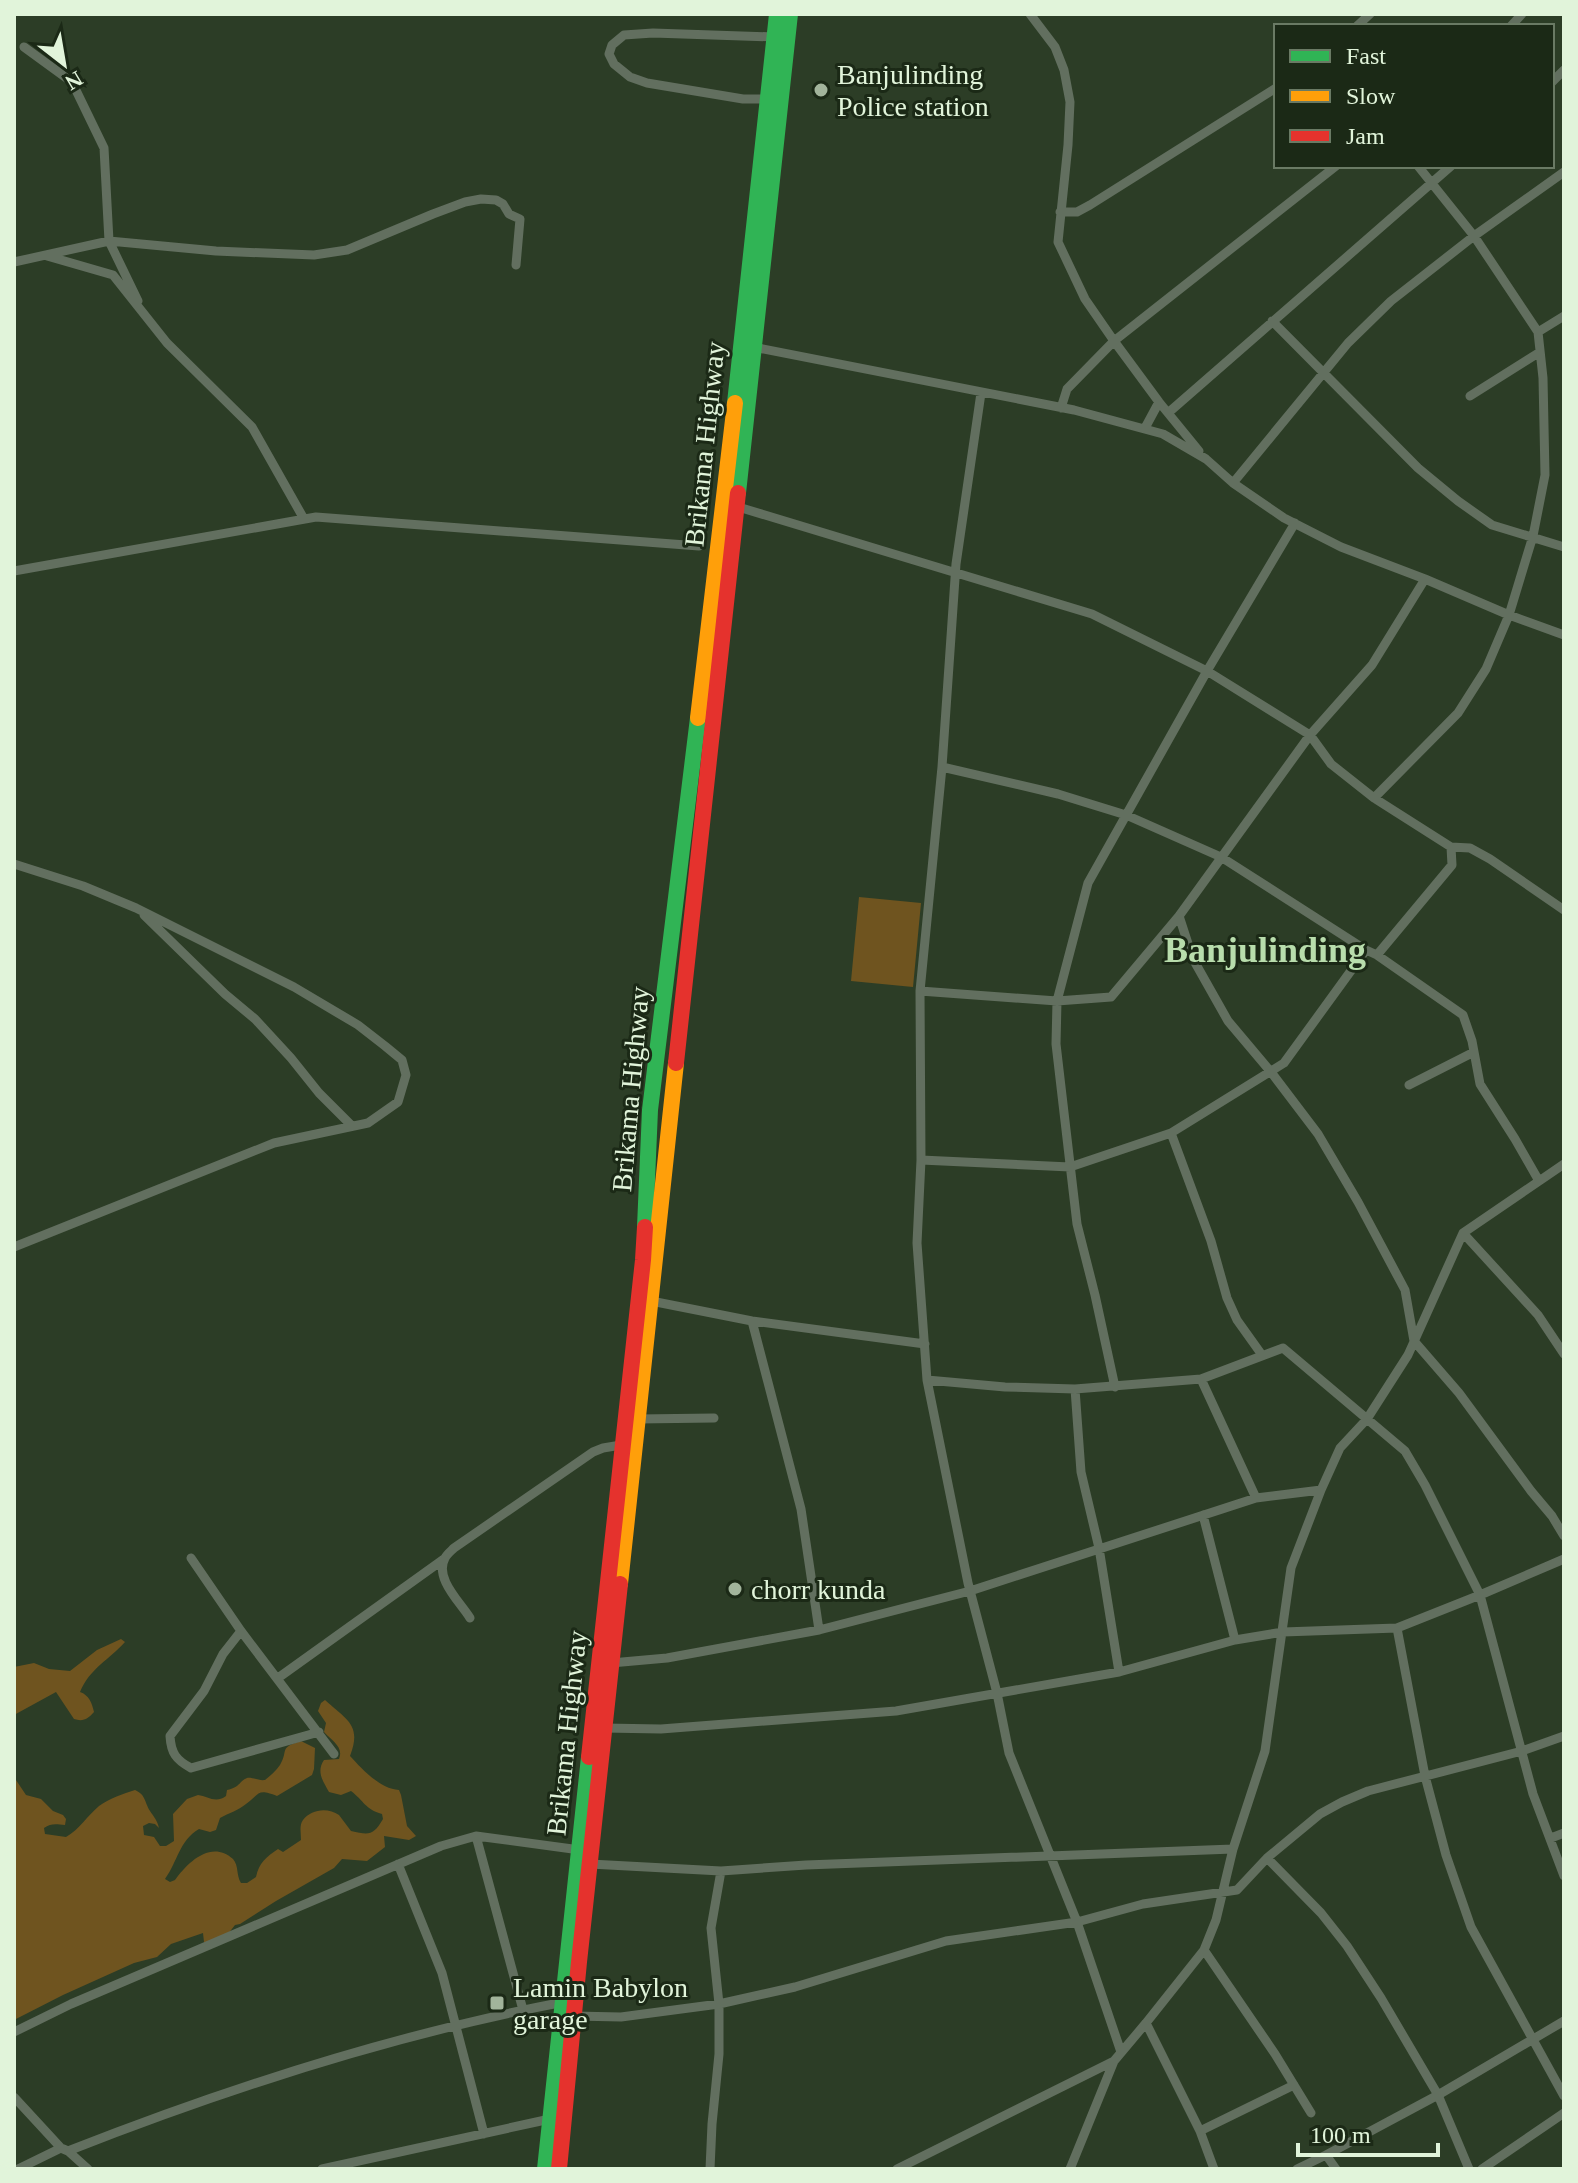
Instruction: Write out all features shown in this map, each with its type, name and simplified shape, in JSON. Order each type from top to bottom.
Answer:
[{"type":"highway","name":"Brikama Highway","points":[[767,168],[768,99],[777,14]]},
{"type":"highway","name":"Brikama Highway","points":[[559,2169],[573,1962],[629,1444],[638,1419],[651,1301],[767,168],[790,14]]},
{"type":"highway","name":"Brikama Highway","points":[[585,1857],[611,1663],[643,1260],[650,1110],[731,504]]},
{"type":"highway","name":"Brikama Highway","points":[[545,2169],[550,2119],[571,2006]]},
{"type":"street","points":[[1030,14],[1055,47],[1064,70],[1070,102],[1058,242],[1085,299],[1159,402],[1206,459],[1233,483],[1284,518],[1341,547],[1564,635]]},
{"type":"street","points":[[768,99],[743,99],[647,83],[630,77],[614,64],[609,54],[612,45],[624,35],[775,37]]},
{"type":"street","points":[[24,47],[72,82],[104,148],[109,241],[145,315]]},
{"type":"street","points":[[1060,212],[1077,212],[1090,205],[1274,89]]},
{"type":"street","points":[[1061,408],[1067,389],[1114,341],[1333,168]]},
{"type":"street","points":[[1374,798],[1458,713],[1486,669],[1509,615],[1533,536],[1545,475],[1543,378],[1538,332],[1474,236],[1420,168]]},
{"type":"street","points":[[1168,413],[1448,168]]},
{"type":"street","points":[[1233,483],[1348,343],[1391,301],[1474,236],[1564,172]]},
{"type":"street","points":[[14,262],[109,241],[216,251],[314,255],[347,250],[465,202],[481,199],[496,200],[503,204],[509,214],[520,219],[516,265]]},
{"type":"street","points":[[45,256],[113,275],[167,343],[252,427],[304,519]]},
{"type":"street","points":[[1538,332],[1564,316]]},
{"type":"street","points":[[1272,321],[1418,468],[1458,501],[1492,525],[1564,547]]},
{"type":"street","points":[[748,346],[1061,408],[1145,428],[1163,434],[1206,459]]},
{"type":"street","points":[[1470,396],[1540,352]]},
{"type":"street","points":[[981,393],[956,572],[942,767],[920,991],[921,1160],[917,1243],[927,1380],[970,1591],[1009,1753],[1077,1922],[1118,2056]]},
{"type":"street","points":[[1145,428],[1159,402]]},
{"type":"street","points":[[731,504],[1092,614],[1207,671],[1310,735],[1331,764],[1374,798],[1451,847],[1470,848],[1522,879],[1564,910]]},
{"type":"street","points":[[14,571],[316,517],[699,546]]},
{"type":"street","points":[[1115,1387],[1077,1224],[1056,1044],[1057,1001],[1088,883],[1207,671],[1295,523]]},
{"type":"street","points":[[920,991],[1057,1001],[1111,997],[1179,916],[1310,735],[1372,665],[1425,579]]},
{"type":"street","points":[[942,767],[1058,794],[1126,815],[1221,857],[1377,955],[1463,1015],[1480,1084],[1539,1181]]},
{"type":"street","points":[[1377,955],[1452,865],[1451,847]]},
{"type":"street","points":[[14,864],[83,886],[136,908],[294,987],[358,1025],[402,1060],[406,1075],[398,1102],[368,1123],[274,1143],[14,1247]]},
{"type":"street","points":[[136,908],[255,1019],[352,1126]]},
{"type":"street","points":[[1179,916],[1193,959],[1228,1021],[1318,1134],[1405,1290],[1414,1341],[1459,1393],[1564,1536]]},
{"type":"street","points":[[921,1160],[1070,1167],[1171,1133],[1284,1063],[1366,950]]},
{"type":"street","points":[[1409,1085],[1474,1052]]},
{"type":"street","points":[[1171,1133],[1211,1241],[1227,1298],[1237,1320],[1262,1355]]},
{"type":"street","points":[[1060,2169],[1071,2167],[1118,2056],[1204,1950],[1216,1920],[1233,1849],[1265,1751],[1291,1568],[1340,1448],[1367,1419],[1408,1355],[1463,1233],[1564,1164]]},
{"type":"street","points":[[1463,1233],[1538,1315],[1564,1354]]},
{"type":"street","points":[[651,1301],[752,1321],[925,1344]]},
{"type":"street","points":[[752,1321],[801,1509],[819,1630]]},
{"type":"street","points":[[927,1380],[1005,1387],[1115,1387],[1201,1379],[1283,1348],[1405,1451],[1480,1595],[1533,1794],[1564,1876]]},
{"type":"street","points":[[1201,1379],[1256,1498]]},
{"type":"street","points":[[1075,1389],[1081,1472],[1099,1548],[1119,1672]]},
{"type":"street","points":[[638,1419],[714,1418]]},
{"type":"street","points":[[278,1678],[444,1559],[454,1548],[593,1452],[629,1444]]},
{"type":"street","points":[[611,1663],[667,1658],[819,1630],[970,1591],[1256,1498],[1321,1490]]},
{"type":"street","points":[[1203,1515],[1235,1640]]},
{"type":"street","points":[[191,1558],[241,1631],[334,1754]]},
{"type":"street","points":[[444,1559],[444,1579],[470,1618]]},
{"type":"street","points":[[604,1728],[661,1729],[896,1711],[1119,1672],[1235,1640],[1283,1632],[1397,1628],[1564,1559]]},
{"type":"street","points":[[1397,1628],[1425,1776],[1446,1855],[1471,1927],[1564,2096]]},
{"type":"street","points":[[241,1631],[223,1654],[204,1691],[170,1736],[171,1752],[191,1768],[319,1732]]},
{"type":"street","points":[[18,2169],[65,2149],[259,2081],[454,2026],[523,2010],[571,2006],[621,2017],[719,2004],[795,1987],[946,1941],[1077,1922],[1143,1904],[1237,1890],[1267,1858],[1320,1814],[1342,1802],[1368,1791],[1522,1751],[1564,1736]]},
{"type":"street","points":[[1551,1838],[1564,1833]]},
{"type":"street","points":[[476,1836],[523,2010]]},
{"type":"street","points":[[14,2032],[71,2004],[398,1864],[441,1846],[476,1836],[585,1857],[721,1871],[1233,1849]]},
{"type":"street","points":[[1267,1858],[1321,1913],[1381,1998],[1438,2095],[1469,2169]]},
{"type":"street","points":[[398,1864],[442,1973],[484,2134]]},
{"type":"street","points":[[710,2169],[719,2054],[719,2004],[711,1928],[721,1871]]},
{"type":"street","points":[[1204,1950],[1311,2113]]},
{"type":"street","points":[[1297,2169],[1438,2095],[1564,2021]]},
{"type":"street","points":[[1146,2023],[1200,2131],[1214,2169]]},
{"type":"street","points":[[897,2169],[1118,2056]]},
{"type":"street","points":[[1200,2131],[1294,2085]]},
{"type":"street","points":[[14,2097],[88,2169]]},
{"type":"street","points":[[1482,2169],[1564,2113]]},
{"type":"street","points":[[322,2169],[550,2119]]},
{"type":"street","points":[[1326,2155],[1336,2169]]},
{"type":"shaded area","points":[[859,897],[921,903],[913,987],[851,981]]},
{"type":"shaded area","points":[[121,1639],[125,1642],[94,1670],[80,1692],[88,1697],[94,1712],[87,1718],[74,1719],[56,1692],[14,1715],[14,1667],[34,1663],[49,1669],[70,1671],[97,1650]]},
{"type":"shaded area","points":[[325,1700],[346,1718],[353,1730],[350,1756],[378,1782],[399,1790],[407,1826],[416,1836],[409,1840],[384,1836],[385,1847],[367,1861],[342,1859],[334,1868],[235,1925],[228,1934],[209,1944],[204,1942],[203,1933],[171,1944],[157,1957],[134,1963],[14,2020],[14,1777],[26,1795],[41,1799],[66,1819],[65,1825],[44,1828],[45,1834],[66,1837],[99,1806],[135,1790],[143,1796],[159,1828],[149,1823],[143,1826],[144,1835],[154,1837],[160,1846],[166,1846],[174,1841],[173,1814],[187,1799],[198,1795],[218,1799],[247,1778],[265,1780],[280,1765],[287,1748],[301,1741],[315,1748],[312,1775],[277,1796],[259,1793],[220,1818],[216,1830],[199,1829],[183,1845],[165,1879],[170,1882],[175,1880],[200,1856],[216,1851],[233,1859],[241,1883],[247,1883],[256,1877],[261,1864],[270,1855],[278,1849],[283,1852],[301,1840],[302,1822],[310,1813],[335,1812],[351,1831],[362,1833],[376,1829],[383,1819],[382,1814],[368,1807],[351,1791],[341,1795],[329,1792],[323,1780],[320,1772],[324,1760],[339,1759],[340,1755],[336,1744],[324,1732],[326,1723],[318,1711]]},
{"type":"traffic: fast","points":[[735,403],[777,14]]},
{"type":"traffic: fast","points":[[738,493],[790,14]]},
{"type":"traffic: fast","points":[[645,1227],[650,1110],[698,718]]},
{"type":"traffic: fast","points":[[545,2169],[589,1757]]},
{"type":"traffic: slow","points":[[698,718],[735,403]]},
{"type":"traffic: slow","points":[[620,1584],[676,1063]]},
{"type":"traffic: jam","points":[[676,1063],[738,493]]},
{"type":"traffic: jam","points":[[589,1757],[645,1227]]},
{"type":"traffic: jam","points":[[559,2169],[620,1584]]},
{"type":"place","name":"Banjulinding Police station","points":[[821,90]]},
{"type":"place","name":"chorr kunda","points":[[735,1589]]},
{"type":"place","name":"Lamin Babylon garage","points":[[497,2003]]},
{"type":"district","name":"Banjulinding","points":[[1265,949]]}]
